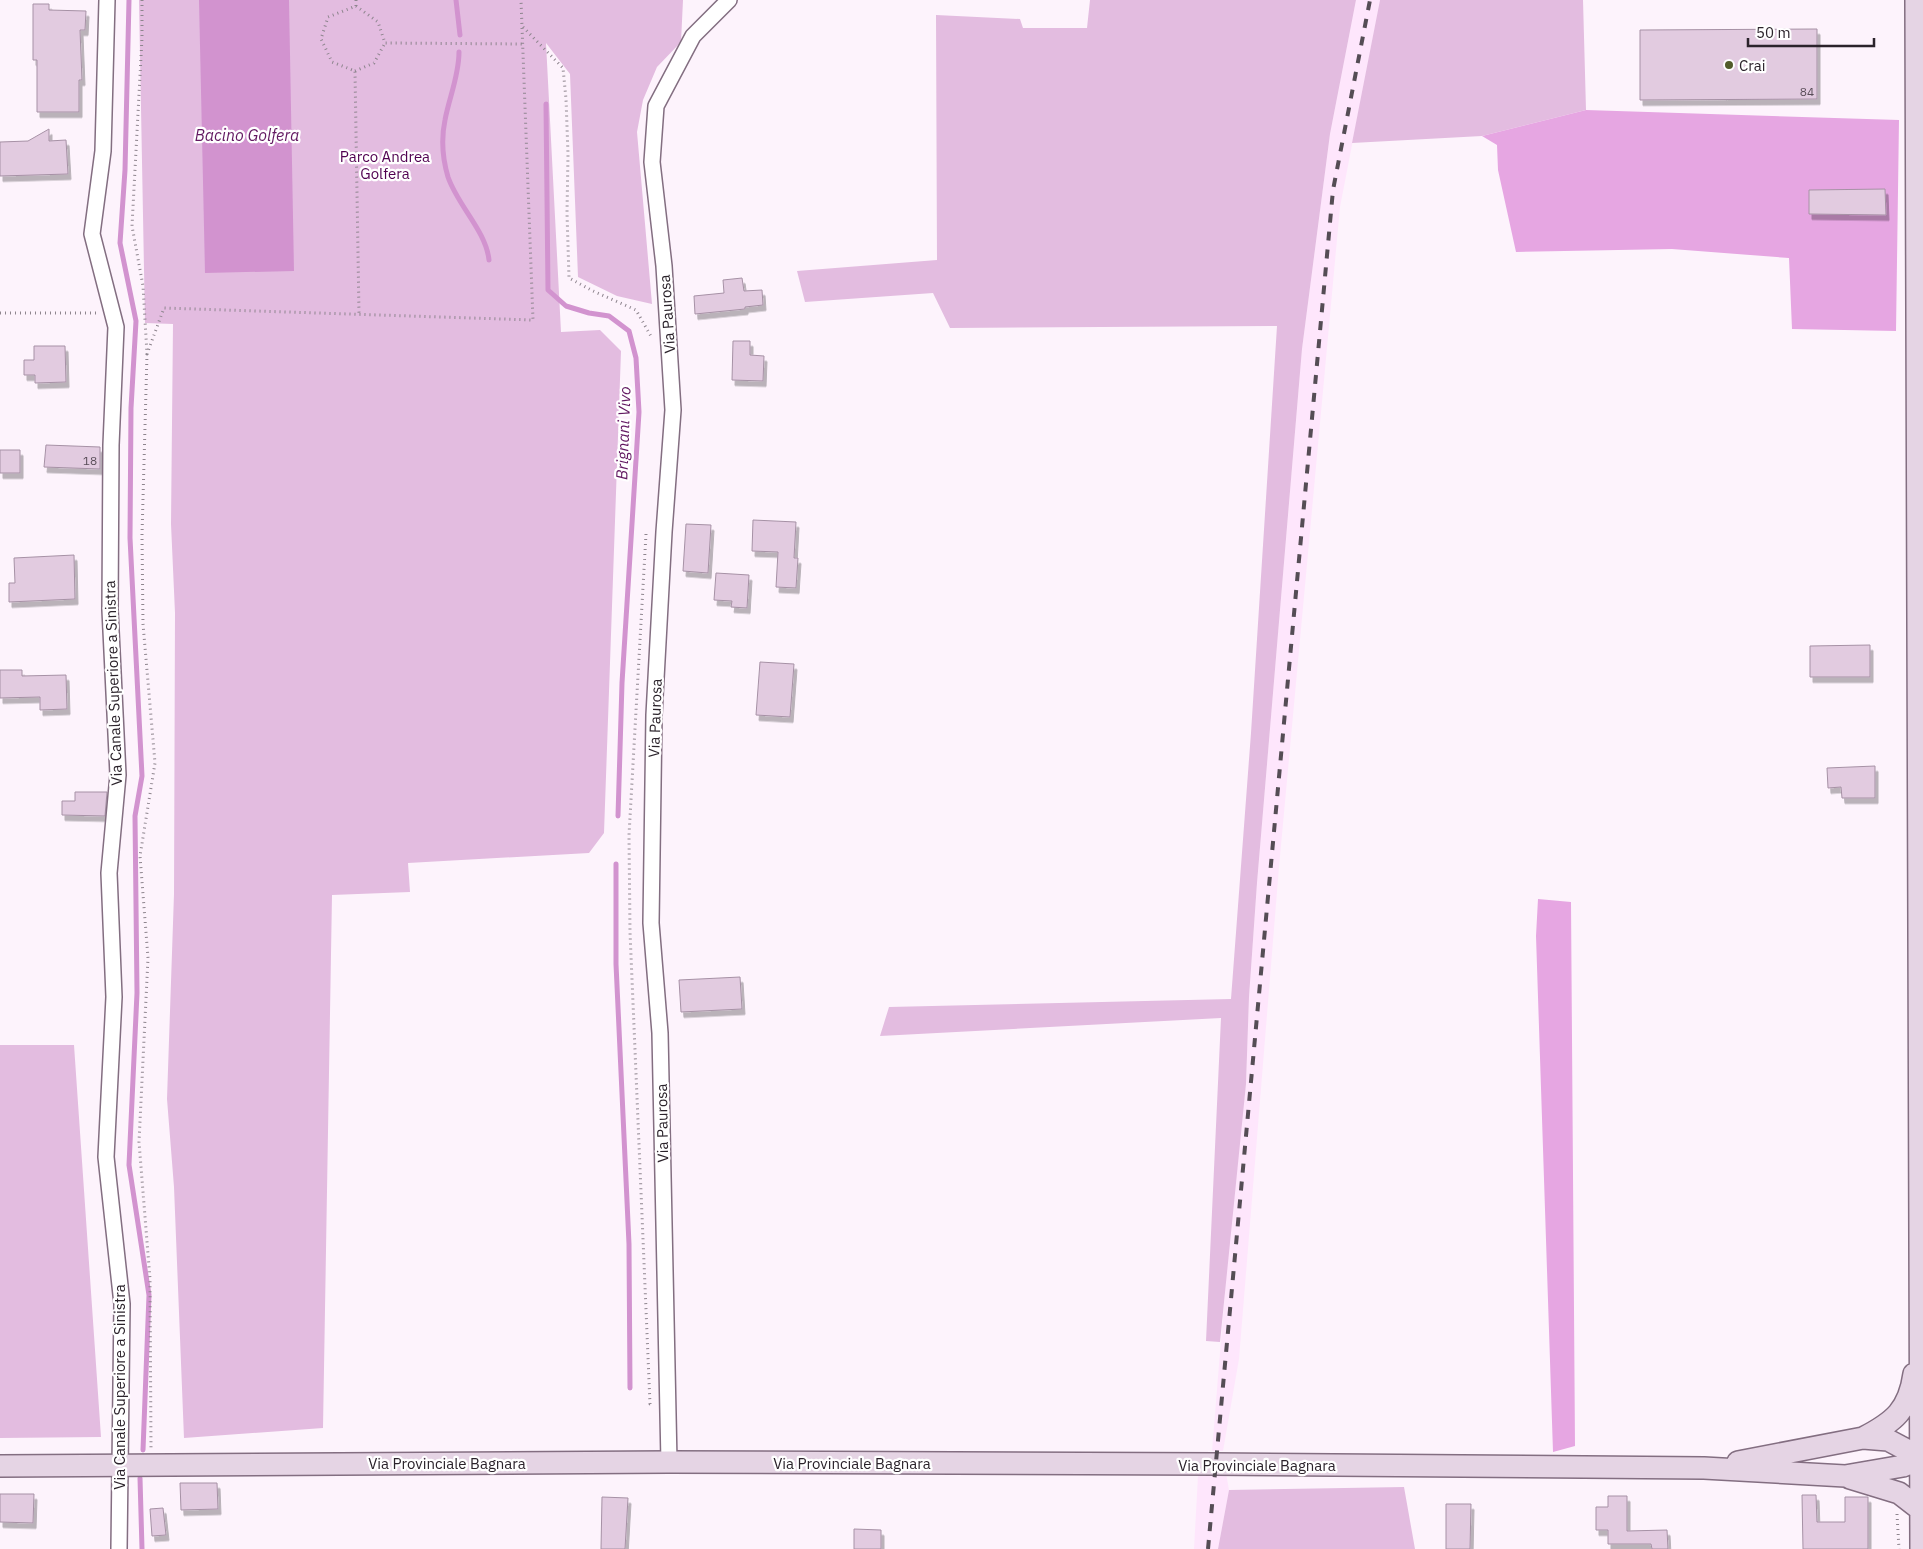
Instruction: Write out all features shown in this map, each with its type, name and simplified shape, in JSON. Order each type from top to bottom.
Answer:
[{"type":"main road","points":[[1916,0],[1920,99],[1916,148],[1920,431],[1920,1322],[1923,1458],[1921,1549]]},
{"type":"main road","name":"Via Provinciale Bagnara","points":[[1864,1438],[1885,1427],[1899,1414],[1912,1392],[1920,1322]]},
{"type":"main road","name":"Via Provinciale Bagnara","points":[[1704,1468],[1864,1438],[1888,1440],[1923,1458]]},
{"type":"main road","name":"Via Provinciale Bagnara","points":[[0,1466],[669,1462],[1704,1468],[1845,1476],[1903,1466],[1923,1458]]},
{"type":"main road","name":"Via Provinciale Bagnara","points":[[1845,1476],[1899,1493],[1921,1510]]},
{"type":"street","name":"Via Canale Superiore a Sinistra","points":[[107,0],[103,151],[92,234],[116,327],[111,445],[110,610],[118,775],[109,873],[114,996],[106,1157],[122,1304],[119,1549]]},
{"type":"street","name":"Via Paurosa","points":[[669,1462],[660,1033],[651,923],[654,715],[673,410],[664,266],[652,162],[656,106],[693,36],[729,0]]},
{"type":"path","points":[[142,0],[142,38],[132,226],[143,286],[147,354],[142,534],[143,624],[155,763],[140,856],[148,958],[139,1142],[150,1278],[151,1464]]},
{"type":"path","points":[[356,0],[356,6]]},
{"type":"path","points":[[147,354],[164,308],[533,320],[521,0]]},
{"type":"path","points":[[356,6],[378,22],[385,44],[374,63],[355,71],[332,62],[320,39],[328,17],[356,6]]},
{"type":"path","points":[[523,27],[563,68],[568,154],[569,278],[592,291],[636,310],[652,336],[652,345]]},
{"type":"path","points":[[385,44],[523,44]]},
{"type":"path","points":[[355,71],[358,314]]},
{"type":"path","points":[[0,313],[112,312]]},
{"type":"path","points":[[647,529],[629,835],[630,932],[650,1404],[668,1410]]},
{"type":"path","points":[[1894,1492],[1898,1516],[1899,1549]]},
{"type":"shaded area","points":[[1356,0],[1380,0],[1340,207],[1279,867],[1239,1359],[1223,1451],[1212,1451],[1230,1229],[1246,1084],[1249,997],[1257,883],[1302,349],[1330,134]]},
{"type":"shaded area","points":[[1586,110],[1899,120],[1896,331],[1792,329],[1789,258],[1672,249],[1516,252],[1498,170],[1497,145],[1482,136]]},
{"type":"shaded area","points":[[1538,899],[1571,902],[1575,1446],[1553,1452],[1536,936]]},
{"type":"shaded area","points":[[1226,1473],[1229,1490],[1218,1549],[1194,1549],[1198,1476]]},
{"type":"green space","name":"Parco Andrea Golfera","points":[[139,0],[683,0],[681,42],[657,67],[643,100],[637,132],[652,304],[617,296],[578,277],[570,74],[546,43],[561,332],[600,330],[621,351],[604,833],[589,853],[408,863],[410,892],[332,895],[323,1428],[184,1438],[174,1187],[167,1099],[174,894],[175,613],[171,524],[173,324],[145,323]]},
{"type":"green space","points":[[1090,0],[1356,0],[1330,134],[1302,349],[1257,883],[1249,997],[1246,1084],[1220,1342],[1206,1341],[1221,1018],[880,1036],[889,1007],[1231,999],[1251,733],[1277,326],[950,328],[933,293],[805,302],[797,271],[937,260],[936,15],[1020,19],[1023,28],[1087,28]]},
{"type":"green space","points":[[1380,0],[1583,0],[1586,110],[1482,136],[1352,143]]},
{"type":"green space","points":[[0,1045],[74,1045],[101,1437],[0,1438]]},
{"type":"green space","points":[[1404,1487],[1415,1549],[1218,1549],[1229,1490]]},
{"type":"water","name":"Bacino Golfera","points":[[199,0],[289,0],[294,271],[205,273]]},
{"type":"building","points":[[33,4],[49,4],[49,10],[86,11],[85,30],[80,30],[82,80],[79,80],[79,112],[37,112],[37,60],[33,60]]},
{"type":"building","name":"Crai","points":[[1817,29],[1817,99],[1640,100],[1640,30]]},
{"type":"building","points":[[49,129],[49,141],[66,140],[68,174],[0,176],[0,142],[28,141]]},
{"type":"building","points":[[1885,189],[1886,215],[1809,214],[1809,190]]},
{"type":"building","points":[[742,278],[744,291],[762,290],[763,305],[745,307],[745,309],[695,314],[694,296],[724,293],[723,280]]},
{"type":"building","points":[[733,341],[750,341],[750,355],[764,356],[763,381],[732,380]]},
{"type":"building","points":[[34,346],[65,346],[66,382],[35,383],[35,375],[24,375],[24,360],[34,360]]},
{"type":"building","points":[[46,445],[100,447],[100,469],[44,467]]},
{"type":"building","points":[[0,450],[20,450],[20,473],[0,473]]},
{"type":"building","points":[[753,520],[796,522],[794,558],[798,558],[796,588],[776,587],[778,552],[752,551]]},
{"type":"building","points":[[686,524],[711,525],[708,573],[683,571]]},
{"type":"building","points":[[74,555],[75,599],[9,602],[9,583],[15,583],[14,558]]},
{"type":"building","points":[[716,573],[749,575],[747,608],[731,607],[732,601],[714,600]]},
{"type":"building","points":[[1870,645],[1870,677],[1810,677],[1810,646]]},
{"type":"building","points":[[760,662],[794,664],[790,717],[756,715]]},
{"type":"building","points":[[0,670],[22,670],[22,676],[66,675],[67,709],[40,710],[40,697],[0,698]]},
{"type":"building","points":[[1875,766],[1875,798],[1842,798],[1841,787],[1828,788],[1827,768]]},
{"type":"building","points":[[75,792],[107,792],[105,816],[62,815],[62,801],[75,801]]},
{"type":"building","points":[[740,977],[742,1009],[681,1012],[679,980]]},
{"type":"building","points":[[180,1483],[217,1483],[218,1509],[181,1510]]},
{"type":"building","points":[[0,1494],[34,1494],[33,1523],[0,1522]]},
{"type":"building","points":[[1802,1495],[1816,1495],[1817,1522],[1845,1522],[1845,1497],[1868,1497],[1868,1549],[1803,1549]]},
{"type":"building","points":[[1608,1496],[1627,1496],[1627,1531],[1667,1530],[1668,1549],[1652,1549],[1651,1544],[1608,1544],[1608,1530],[1596,1530],[1596,1507],[1608,1507]]},
{"type":"building","points":[[602,1497],[628,1498],[625,1549],[601,1549]]},
{"type":"building","points":[[1446,1504],[1471,1504],[1470,1549],[1446,1549]]},
{"type":"building","points":[[163,1508],[166,1535],[152,1536],[150,1509]]},
{"type":"building","points":[[854,1529],[881,1530],[881,1549],[854,1549]]},
{"type":"waterway","points":[[129,0],[125,170],[120,243],[136,321],[131,408],[130,538],[142,776],[135,816],[137,993],[129,1165],[149,1295],[143,1450]]},
{"type":"waterway","points":[[456,0],[460,35]]},
{"type":"waterway","points":[[459,52],[459,61],[444,127],[445,164],[448,177],[458,198],[483,239],[489,260]]},
{"type":"waterway","name":"Brignani Vivo","points":[[546,104],[548,290],[566,306],[589,313],[609,316],[629,331],[636,358],[639,412],[622,683],[618,816]]},
{"type":"waterway","points":[[616,864],[616,964],[629,1244],[630,1388]]},
{"type":"waterway","points":[[140,1478],[142,1549]]},
{"type":"railway","points":[[1208,1549],[1333,190],[1370,0]]},
{"type":"place","name":"Crai","points":[[1729,65]]}]
